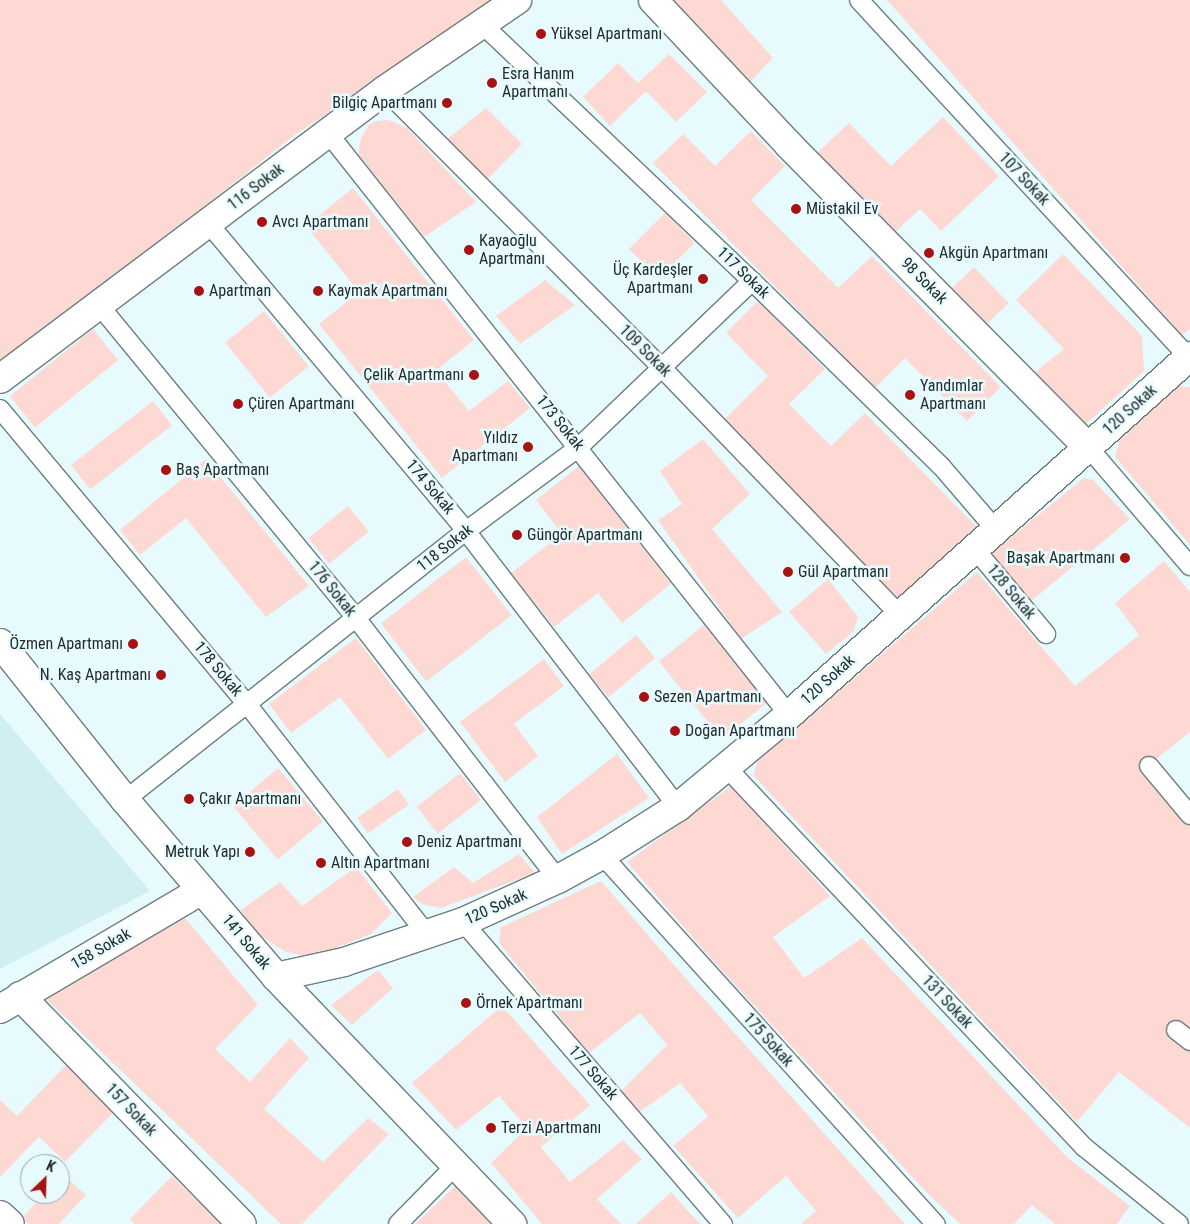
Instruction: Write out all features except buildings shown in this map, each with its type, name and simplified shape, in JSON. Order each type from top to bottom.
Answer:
[{"type":"street","name":"116 Sokak","points":[[0,379],[385,90],[517,0]]},
{"type":"street","name":"98 Sokak","points":[[653,0],[788,145],[1088,447]]},
{"type":"street","name":"120 Sokak","points":[[276,978],[344,962],[428,936],[463,922],[558,879],[602,855],[678,806],[727,768],[789,715],[1190,357]]},
{"type":"street","name":"141 Sokak","points":[[0,643],[125,800],[276,978],[512,1224]]},
{"type":"street","name":"158 Sokak","points":[[10,1003],[202,890]]},
{"type":"street","name":"157 Sokak","points":[[10,1003],[242,1224]]},
{"type":"street","points":[[0,1215],[10,1224]]},
{"type":"lane","name":"107 Sokak","points":[[859,0],[1190,357]]},
{"type":"lane","name":"117 Sokak","points":[[482,24],[752,281],[941,466],[996,530]]},
{"type":"lane","name":"109 Sokak","points":[[385,90],[662,369],[901,616]]},
{"type":"lane","name":"173 Sokak","points":[[328,133],[579,447],[789,715]]},
{"type":"lane","name":"174 Sokak","points":[[208,223],[466,531],[678,806]]},
{"type":"lane","name":"118 Sokak","points":[[125,800],[466,531],[579,447],[752,281]]},
{"type":"lane","name":"176 Sokak","points":[[99,305],[356,618],[558,879]]},
{"type":"lane","name":"178 Sokak","points":[[0,409],[247,704],[428,936]]},
{"type":"lane","name":"98 Sokak","points":[[1088,447],[1190,566]]},
{"type":"lane","name":"128 Sokak","points":[[975,550],[1046,634]]},
{"type":"lane","points":[[1148,766],[1190,814]]},
{"type":"lane","name":"131 Sokak","points":[[727,768],[1084,1147],[1180,1224]]},
{"type":"lane","name":"175 Sokak","points":[[602,855],[936,1224]]},
{"type":"lane","name":"177 Sokak","points":[[463,922],[723,1224]]},
{"type":"lane","points":[[1176,1030],[1190,1041]]},
{"type":"lane","points":[[398,1224],[456,1165]]},
{"type":"shaded area","points":[[0,0],[500,0],[296,134],[0,367]]},
{"type":"shaded area","points":[[672,0],[721,0],[773,58],[746,86]]},
{"type":"shaded area","points":[[887,0],[1190,0],[1190,329],[1182,335]]},
{"type":"shaded area","points":[[669,54],[707,92],[676,122],[646,91],[610,126],[583,97],[618,63],[638,83]]},
{"type":"shaded area","points":[[486,108],[522,144],[488,179],[446,140]]},
{"type":"shaded area","points":[[943,117],[999,176],[941,231],[920,209],[892,235],[815,155],[849,123],[891,166]]},
{"type":"shaded area","points":[[389,120],[407,128],[476,202],[424,237],[358,154],[361,138],[369,125],[376,121]]},
{"type":"shaded area","points":[[751,131],[785,166],[751,200],[838,288],[872,256],[1001,387],[967,421],[905,358],[875,388],[653,163],[683,134],[715,166]]},
{"type":"shaded area","points":[[353,188],[474,340],[436,371],[469,411],[508,381],[530,408],[442,478],[319,324],[359,292],[306,226]]},
{"type":"shaded area","points":[[665,213],[695,243],[659,279],[629,249]]},
{"type":"shaded area","points":[[1063,254],[1142,336],[1144,371],[1086,424],[1033,374],[1064,349],[1016,300]]},
{"type":"shaded area","points":[[974,267],[1009,303],[982,329],[947,293]]},
{"type":"shaded area","points":[[545,280],[575,305],[520,344],[496,316]]},
{"type":"shaded area","points":[[758,301],[825,369],[789,404],[831,446],[865,413],[976,526],[899,600],[723,421],[768,376],[726,333]]},
{"type":"shaded area","points":[[264,311],[309,366],[270,398],[225,342]]},
{"type":"shaded area","points":[[93,329],[118,360],[35,427],[10,396]]},
{"type":"shaded area","points":[[1176,386],[1190,387],[1190,545],[1115,457],[1121,434]]},
{"type":"shaded area","points":[[153,401],[172,425],[90,489],[71,465]]},
{"type":"shaded area","points":[[703,439],[750,494],[712,529],[782,612],[741,639],[658,520],[682,504],[660,471]]},
{"type":"shaded area","points":[[206,459],[309,586],[266,617],[186,518],[140,555],[120,530]]},
{"type":"shaded area","points":[[579,466],[671,584],[622,623],[598,593],[554,627],[511,573],[562,534],[536,500]]},
{"type":"shaded area","points":[[1084,478],[1093,480],[1130,519],[1029,603],[990,554]]},
{"type":"shaded area","points":[[348,506],[369,532],[329,564],[308,538]]},
{"type":"shaded area","points":[[466,557],[512,615],[426,682],[381,623]]},
{"type":"shaded area","points":[[1164,561],[1190,592],[1190,732],[1143,770],[1190,826],[1190,1128],[1119,1072],[1077,1122],[753,775],[758,761],[977,572],[1075,686],[1139,635],[1115,603]]},
{"type":"shaded area","points":[[828,579],[858,617],[854,631],[826,654],[789,612]]},
{"type":"shaded area","points":[[704,625],[767,703],[722,739],[659,662]]},
{"type":"shaded area","points":[[636,635],[655,658],[609,697],[589,674]]},
{"type":"shaded area","points":[[356,638],[426,730],[388,759],[340,697],[291,733],[269,704]]},
{"type":"shaded area","points":[[544,659],[564,686],[514,724],[538,756],[505,782],[460,722]]},
{"type":"shaded area","points":[[0,714],[150,891],[0,969]]},
{"type":"shaded area","points":[[617,754],[649,798],[562,854],[537,817]]},
{"type":"shaded area","points":[[278,768],[323,822],[278,860],[233,806]]},
{"type":"shaded area","points":[[460,773],[481,800],[438,834],[417,807]]},
{"type":"shaded area","points":[[731,786],[830,896],[773,937],[804,978],[862,938],[1068,1158],[1130,1206],[1117,1224],[1055,1224],[1032,1205],[1014,1224],[960,1224],[926,1192],[714,962],[627,862]]},
{"type":"shaded area","points":[[398,789],[409,805],[368,833],[357,818]]},
{"type":"shaded area","points":[[519,854],[535,873],[441,908],[422,904],[413,897],[454,867],[473,883]]},
{"type":"shaded area","points":[[356,867],[392,913],[371,934],[328,951],[302,956],[284,951],[255,932],[241,910],[280,882],[302,906]]},
{"type":"shaded area","points":[[601,881],[905,1224],[801,1224],[816,1211],[786,1176],[738,1218],[673,1146],[708,1116],[680,1083],[638,1113],[619,1093],[667,1045],[640,1013],[589,1053],[499,943],[501,927]]},
{"type":"shaded area","points":[[185,918],[258,1005],[215,1049],[250,1082],[290,1038],[309,1058],[264,1109],[323,1162],[368,1118],[389,1134],[302,1224],[281,1224],[44,997]]},
{"type":"shaded area","points":[[378,970],[393,988],[352,1025],[331,1005]]},
{"type":"shaded area","points":[[502,1006],[590,1105],[541,1147],[570,1182],[623,1140],[642,1159],[597,1199],[621,1224],[542,1224],[491,1163],[527,1128],[499,1096],[456,1130],[412,1083]]},
{"type":"shaded area","points":[[66,1065],[114,1112],[70,1157],[70,1154],[57,1154],[39,1137],[22,1154],[20,1154],[20,1156],[0,1177],[0,1100],[17,1116]]},
{"type":"shaded area","points":[[172,1176],[221,1224],[135,1224],[130,1219]]},
{"type":"shaded area","points":[[70,1181],[86,1195],[59,1224],[28,1224],[22,1218],[35,1204],[70,1204]]},
{"type":"shaded area","points":[[455,1186],[492,1224],[415,1224]]},
{"type":"shaded area","points":[[671,1192],[700,1224],[636,1224]]},
{"type":"place","name":"Yüksel Apartmanı","points":[[541,34]]},
{"type":"place","name":"Esra Hanım Apartmanı","points":[[492,83]]},
{"type":"place","name":"Bilgiç Apartmanı","points":[[447,103]]},
{"type":"place","name":"Müstakil Ev","points":[[796,209]]},
{"type":"place","name":"Avcı Apartmanı","points":[[262,222]]},
{"type":"place","name":"Kayaoğlu Apartmanı","points":[[469,250]]},
{"type":"place","name":"Akgün Apartmanı","points":[[929,253]]},
{"type":"place","name":"Üç Kardeşler Apartmanı","points":[[703,279]]},
{"type":"place","name":"Apartman","points":[[199,291]]},
{"type":"place","name":"Kaymak Apartmanı","points":[[318,291]]},
{"type":"place","name":"Çelik Apartmanı","points":[[474,375]]},
{"type":"place","name":"Yandımlar Apartmanı","points":[[910,395]]},
{"type":"place","name":"Çüren Apartmanı","points":[[238,404]]},
{"type":"place","name":"Yıldız Apartmanı","points":[[528,447]]},
{"type":"place","name":"Baş Apartmanı","points":[[166,470]]},
{"type":"place","name":"Güngör Apartmanı","points":[[517,535]]},
{"type":"place","name":"Başak Apartmanı","points":[[1125,558]]},
{"type":"place","name":"Gül Apartmanı","points":[[788,572]]},
{"type":"place","name":"Özmen Apartmanı","points":[[133,644]]},
{"type":"place","name":"N. Kaş Apartmanı","points":[[161,675]]},
{"type":"place","name":"Sezen Apartmanı","points":[[644,697]]},
{"type":"place","name":"Doğan Apartmanı","points":[[675,731]]},
{"type":"place","name":"Çakır Apartmanı","points":[[189,799]]},
{"type":"place","name":"Deniz Apartmanı","points":[[407,842]]},
{"type":"place","name":"Metruk Yapı","points":[[250,852]]},
{"type":"place","name":"Altın Apartmanı","points":[[321,863]]},
{"type":"place","name":"Örnek Apartmanı","points":[[466,1003]]},
{"type":"place","name":"Terzi Apartmanı","points":[[491,1128]]}]
